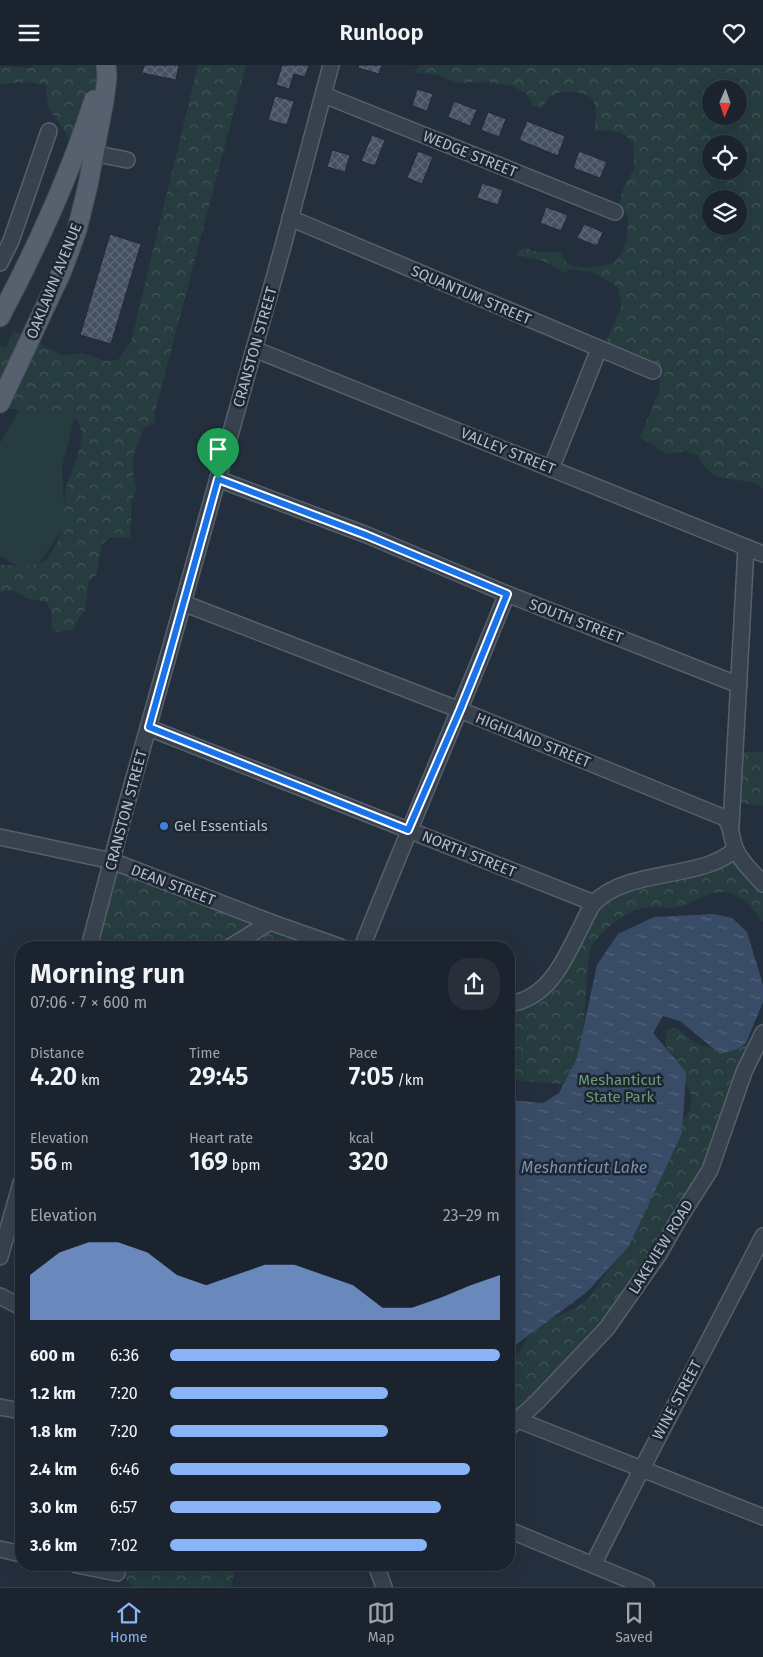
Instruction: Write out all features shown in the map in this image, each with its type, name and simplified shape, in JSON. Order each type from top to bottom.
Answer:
[{"type":"main road","name":"OAKLAWN AVENUE","points":[[0,403],[40,319],[74,238],[88,185],[104,101],[107,77],[105,65]]},
{"type":"main road","name":"OAKLAWN AVENUE","points":[[0,317],[30,260],[55,206],[89,115],[105,65]]},
{"type":"street","name":"CRANSTON STREET","points":[[91,941],[331,65]]},
{"type":"street","name":"WEDGE STREET","points":[[324,95],[615,212]]},
{"type":"street","points":[[0,263],[10,241],[49,131]]},
{"type":"street","points":[[93,153],[128,160]]},
{"type":"street","name":"SQUANTUM STREET","points":[[290,218],[653,371]]},
{"type":"street","name":"VALLEY STREET","points":[[254,349],[763,554]]},
{"type":"street","points":[[551,469],[599,349]]},
{"type":"street","name":"SOUTH STREET","points":[[218,479],[366,535],[507,594],[738,685]]},
{"type":"street","points":[[746,547],[731,826],[732,839],[736,850],[763,884]]},
{"type":"street","points":[[364,941],[408,830],[460,710],[507,594]]},
{"type":"street","name":"HIGHLAND STREET","points":[[183,603],[460,710],[725,818],[731,826]]},
{"type":"street","name":"NORTH STREET","points":[[149,727],[594,903]]},
{"type":"street","name":"DEAN STREET","points":[[0,837],[112,861],[324,941]]},
{"type":"street","points":[[515,1002],[541,989],[549,982],[564,963],[576,935],[594,903],[608,893],[624,885],[711,863],[736,850]]},
{"type":"street","points":[[240,941],[270,922]]},
{"type":"street","name":"LAKEVIEW ROAD","points":[[515,1423],[607,1328],[659,1253],[710,1170],[744,1072],[763,1033]]},
{"type":"street","points":[[0,1257],[15,1204]]},
{"type":"street","name":"WINE STREET","points":[[593,1565],[640,1469],[715,1331],[763,1236]]},
{"type":"street","points":[[0,1296],[15,1304]]},
{"type":"street","points":[[0,1407],[15,1410]]},
{"type":"street","points":[[515,1424],[640,1469],[763,1517]]},
{"type":"street","points":[[515,1532],[646,1587]]},
{"type":"street","points":[[0,1549],[15,1553]]},
{"type":"street","points":[[107,1571],[117,1573]]},
{"type":"street","points":[[378,1571],[384,1587]]},
{"type":"green space","points":[[34,65],[105,65],[84,128],[70,140],[48,107],[46,85],[30,82],[0,84],[0,66],[29,68]]},
{"type":"green space","points":[[198,65],[246,65],[154,416],[156,422],[144,428],[133,458],[134,480],[137,489],[132,500],[130,538],[110,538],[101,545],[97,574],[89,581],[85,610],[72,630],[58,632],[52,629],[51,611],[46,602],[26,598],[13,590],[0,592],[0,565],[41,563],[49,556],[57,543],[62,527],[65,494],[79,450],[81,432],[79,424],[70,414],[62,412],[41,418],[29,411],[0,407],[0,346],[6,348],[14,331],[63,356],[82,353],[105,361],[118,360],[131,341]]},
{"type":"green space","points":[[420,65],[763,65],[763,488],[754,483],[715,476],[704,466],[697,455],[685,451],[667,454],[640,437],[660,390],[659,373],[605,344],[622,305],[618,287],[592,272],[569,269],[565,273],[544,261],[517,255],[519,250],[527,248],[532,251],[561,253],[565,260],[574,267],[603,265],[616,261],[623,251],[627,234],[628,216],[618,206],[625,184],[634,169],[633,142],[620,132],[595,130],[596,110],[594,102],[583,94],[577,92],[558,93],[548,99],[543,108],[532,106],[528,95],[511,85],[487,82],[456,83],[439,75],[415,72]]},
{"type":"green space","points":[[42,370],[83,383],[62,467],[65,524],[32,575],[0,556],[0,443]]},
{"type":"green space","points":[[736,752],[763,752],[763,806],[733,802]]},
{"type":"green space","points":[[734,852],[763,884],[763,922],[744,901],[735,895],[722,892],[709,894],[678,907],[647,907],[630,912],[622,917],[598,937],[589,952],[581,1059],[565,1084],[515,1080],[515,1001],[540,991],[598,902]]},
{"type":"green space","points":[[110,866],[322,941],[89,941]]},
{"type":"green space","points":[[763,1019],[763,1035],[710,1171],[611,1323],[515,1422],[515,1358],[529,1335],[549,1320],[578,1307],[590,1297],[631,1237],[669,1142],[690,1110],[692,1096],[669,1053],[665,1041],[667,1030],[676,1027],[691,1040],[704,1046],[719,1048],[750,1044]]},
{"type":"green space","points":[[119,1571],[235,1571],[231,1587],[133,1587],[132,1584],[117,1573]]},
{"type":"water","name":"Meshanticut Lake","points":[[714,914],[732,918],[747,932],[763,985],[763,1002],[746,1043],[738,1049],[720,1054],[680,1021],[663,1016],[653,1033],[686,1072],[682,1133],[629,1246],[587,1292],[515,1346],[515,1101],[543,1103],[559,1093],[577,1058],[597,965],[618,934],[654,917]]},
{"type":"building","points":[[144,65],[179,65],[176,80],[142,73]]},
{"type":"building","points":[[282,65],[309,65],[305,77],[294,74],[289,89],[276,85]]},
{"type":"building","points":[[359,65],[382,65],[379,74],[358,68]]},
{"type":"building","points":[[417,89],[433,94],[427,111],[412,106]]},
{"type":"building","points":[[275,96],[294,101],[287,125],[268,120]]},
{"type":"building","points":[[454,101],[477,110],[470,126],[448,117]]},
{"type":"building","points":[[488,112],[506,119],[499,137],[481,130]]},
{"type":"building","points":[[527,121],[565,136],[558,156],[519,140]]},
{"type":"building","points":[[372,135],[385,140],[375,166],[361,161]]},
{"type":"building","points":[[332,150],[350,155],[345,172],[327,167]]},
{"type":"building","points":[[418,151],[433,157],[422,184],[407,178]]},
{"type":"building","points":[[579,151],[607,162],[600,178],[573,168]]},
{"type":"building","points":[[482,183],[503,190],[498,205],[477,198]]},
{"type":"building","points":[[546,207],[568,215],[561,231],[540,223]]},
{"type":"building","points":[[584,224],[603,232],[597,246],[577,238]]},
{"type":"building","points":[[110,234],[141,244],[111,344],[80,335]]},
{"type":"place","name":"Gel Essentials","points":[[164,826]]},
{"type":"route","points":[[218,479],[366,535],[507,594],[460,710],[408,830],[149,727],[218,479]]},
{"type":"park label","name":"Meshanticut State Park","points":[[620,1088]]}]
